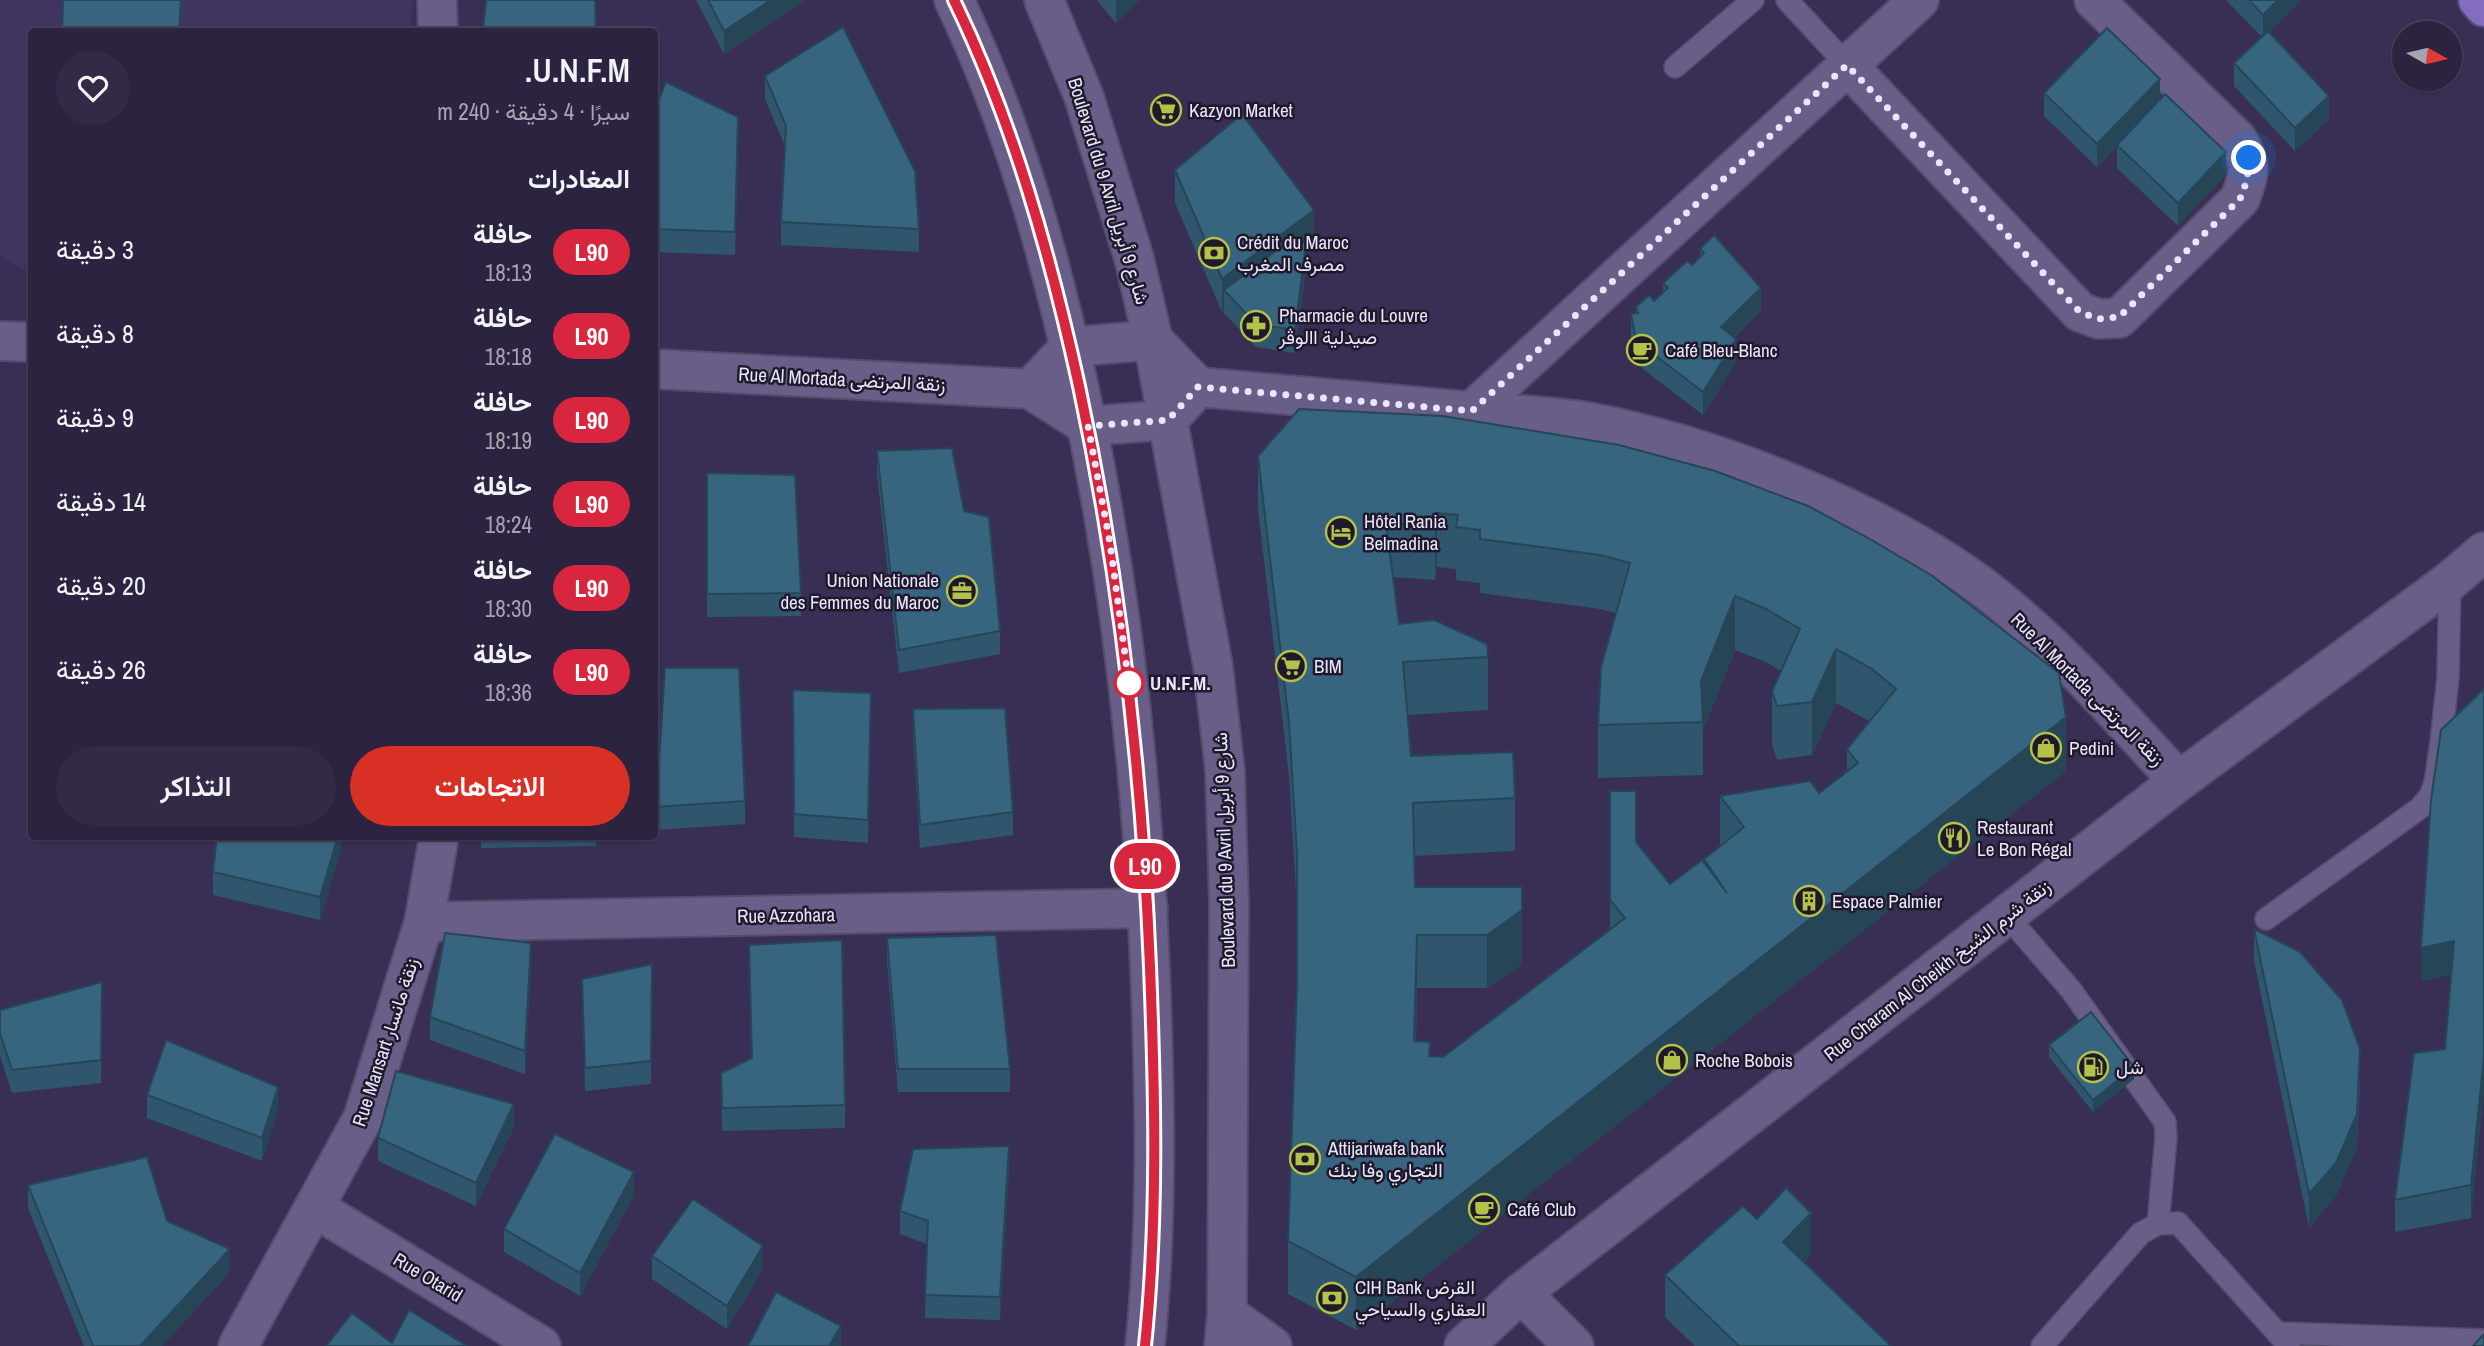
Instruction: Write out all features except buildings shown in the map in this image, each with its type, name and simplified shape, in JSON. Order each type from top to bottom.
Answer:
[{"type":"main road","points":[[2478,0],[2484,6]]},
{"type":"street","points":[[437,0],[438,28]]},
{"type":"street","points":[[954,0],[983,61],[1007,124],[1054,277],[1099,475],[1128,669],[1148,908],[1154,1065],[1154,1198],[1145,1346]]},
{"type":"street","name":"Boulevard du 9 Avril شارع 9 أبريل","points":[[1044,0],[1084,97],[1134,258],[1153,340],[1213,666],[1225,771],[1229,903],[1225,1330]]},
{"type":"street","points":[[1472,411],[1919,0]]},
{"type":"street","points":[[1847,65],[2080,312],[2099,319],[2119,317],[2240,199],[2247,180],[2249,158],[2237,139],[2094,0]]},
{"type":"street","points":[[1030,389],[1070,347],[1153,340],[1198,387],[1168,420],[1088,426]]},
{"type":"street","points":[[0,341],[28,342]]},
{"type":"street","name":"Rue Al Mortada زنقة المرتضى","points":[[658,369],[1030,389],[1088,426]]},
{"type":"street","name":"Rue Al Mortada زنقة المرتضى","points":[[1198,387],[1585,422],[1651,436],[1725,458],[1832,502],[1905,538],[2003,603],[2070,664],[2179,780]]},
{"type":"street","name":"Rue Charam Al Cheikh زنقة شرم الشيخ","points":[[1464,1346],[1521,1293],[2179,780],[2450,581],[2484,552]]},
{"type":"street","name":"Rue Mansart زنقة مانسار","points":[[238,1346],[315,1209],[362,1118],[424,922],[438,840]]},
{"type":"street","name":"Rue Azzohara","points":[[424,922],[1148,908]]},
{"type":"street","name":"Rue Otarid","points":[[315,1209],[541,1346]]},
{"type":"street","points":[[1521,1293],[1574,1346]]},
{"type":"street","points":[[1225,1330],[1272,1346]]},
{"type":"lane","points":[[1675,67],[1752,0]]},
{"type":"lane","points":[[1787,0],[1847,65]]},
{"type":"lane","points":[[2266,919],[2420,808],[2430,796],[2445,712],[2450,581]]},
{"type":"lane","points":[[2007,916],[2071,990],[2165,1122],[2158,1224]]},
{"type":"lane","points":[[2042,1346],[2141,1233],[2158,1224],[2178,1223],[2283,1340],[2484,1339]]},
{"type":"shaded area","points":[[0,0],[412,0],[411,28],[28,28],[28,273],[0,255]]},
{"type":"bus line","name":"L90","points":[[954,0],[983,61],[1007,124],[1054,277],[1099,475],[1114,565],[1128,669],[1148,908],[1154,1065],[1154,1224],[1145,1346]]},
{"type":"place","name":"Kazyon Market","points":[[1166,110]]},
{"type":"place","name":"Crédit du Maroc مصرف المغرب","points":[[1214,253]]},
{"type":"place","name":"Pharmacie du Louvre صيدلية االوڤر","points":[[1256,326]]},
{"type":"place","name":"Café Bleu-Blanc","points":[[1642,350]]},
{"type":"place","name":"Hôtel Rania Belmadina","points":[[1341,532]]},
{"type":"place","name":"Union Nationale des Femmes du Maroc","points":[[962,591]]},
{"type":"place","name":"BIM","points":[[1291,666]]},
{"type":"place","name":"U.N.F.M.","points":[[1129,683]]},
{"type":"place","name":"Pedini","points":[[2046,748]]},
{"type":"place","name":"Restaurant Le Bon Régal","points":[[1954,838]]},
{"type":"place","name":"Espace Palmier","points":[[1809,901]]},
{"type":"place","name":"Roche Bobois","points":[[1672,1060]]},
{"type":"place","name":"شل","points":[[2093,1067]]},
{"type":"place","name":"Attijariwafa bank التجاري وفا بنك","points":[[1305,1159]]},
{"type":"place","name":"Café Club","points":[[1484,1209]]},
{"type":"place","name":"CIH Bank القرض العقاري والسياحي","points":[[1332,1298]]},
{"type":"route","points":[[1129,683],[1130,692],[1110,543],[1088,426],[1168,420],[1198,387],[1472,411],[1847,65],[2080,312],[2099,319],[2119,317],[2240,199],[2247,180],[2249,158]]}]
